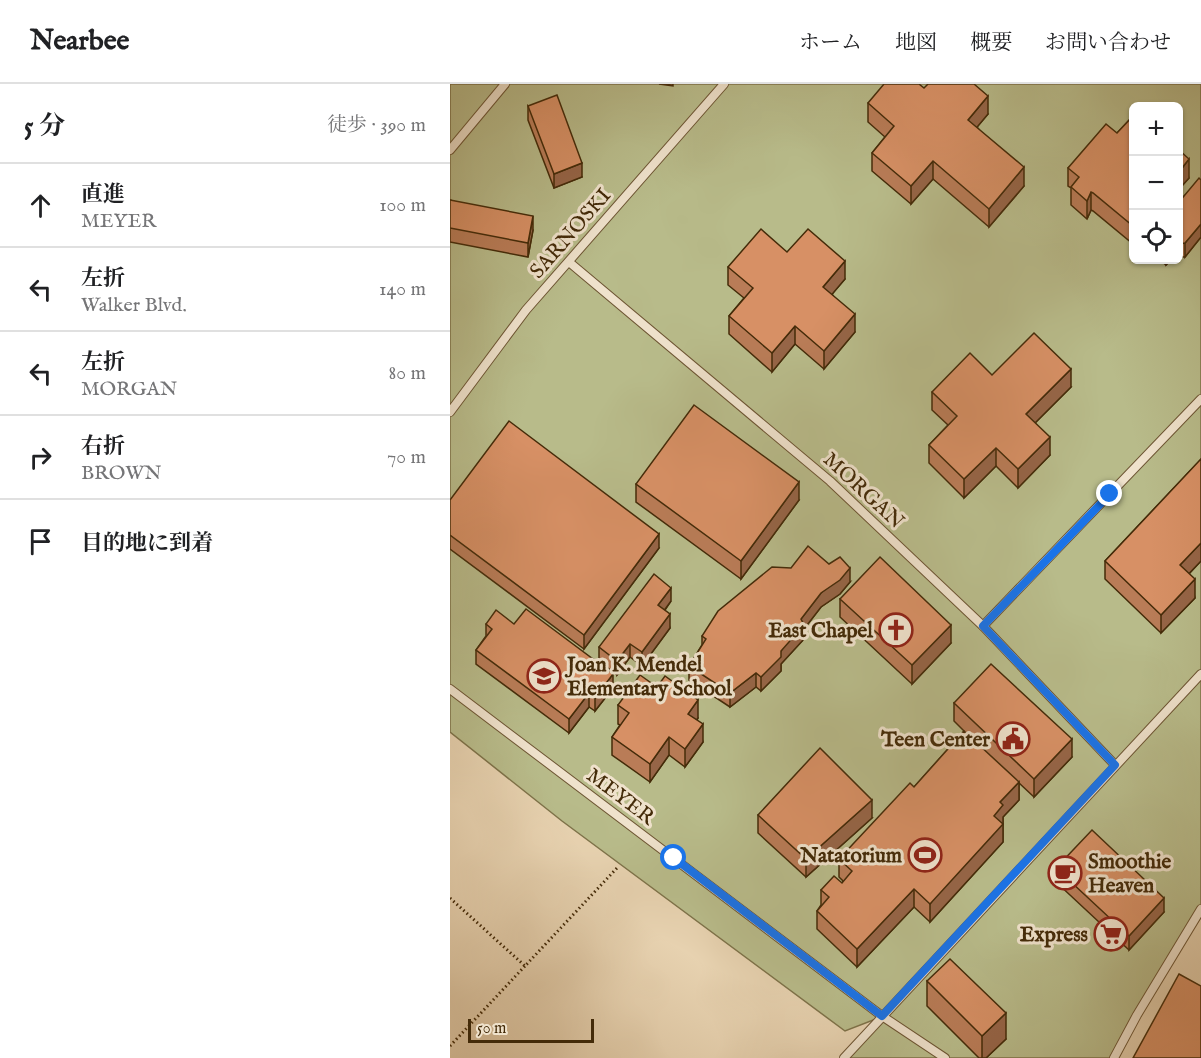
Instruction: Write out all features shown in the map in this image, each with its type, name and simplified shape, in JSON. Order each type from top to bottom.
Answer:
[{"type":"lane","points":[[450,150],[505,84]]},
{"type":"lane","name":"SARNOSKI","points":[[450,412],[526,310],[724,84]]},
{"type":"lane","name":"MORGAN","points":[[569,262],[830,481],[983,626],[1115,765]]},
{"type":"lane","points":[[983,626],[1201,399]]},
{"type":"lane","points":[[844,1058],[1201,675]]},
{"type":"lane","name":"MEYER","points":[[450,689],[882,1016],[945,1058]]},
{"type":"lane","points":[[1114,1058],[1137,1015],[1201,909]]},
{"type":"path","points":[[450,1046],[617,868]]},
{"type":"path","points":[[450,898],[525,966]]},
{"type":"green space","points":[[450,84],[1201,84],[1201,917],[1116,1058],[844,1058],[881,1017],[845,1031],[562,821],[450,732]]},
{"type":"building","points":[[884,84],[919,84],[924,88],[928,84],[974,84],[988,96],[968,120],[1024,167],[989,209],[933,161],[911,186],[872,153],[894,126],[868,103]]},
{"type":"building","points":[[557,95],[582,163],[554,174],[528,106]]},
{"type":"building","points":[[1129,120],[1129,223],[1093,193],[1091,192],[1087,201],[1071,187],[1079,177],[1068,168],[1106,124],[1117,133]]},
{"type":"building","points":[[1183,154],[1189,159],[1183,167]]},
{"type":"building","points":[[1199,178],[1201,180],[1201,224],[1183,243],[1183,210],[1183,197]]},
{"type":"building","points":[[450,200],[533,216],[528,243],[450,228]]},
{"type":"building","points":[[761,229],[787,252],[808,229],[845,261],[823,287],[855,314],[824,351],[795,326],[772,353],[729,316],[753,288],[728,267]]},
{"type":"building","points":[[1034,333],[1071,369],[1026,414],[1050,437],[1018,469],[996,448],[964,479],[929,445],[957,416],[932,392],[970,353],[992,375]]},
{"type":"building","points":[[694,405],[799,482],[741,561],[636,484]]},
{"type":"building","points":[[509,421],[659,534],[584,635],[450,535],[450,500]]},
{"type":"building","points":[[1201,459],[1201,543],[1180,565],[1195,579],[1161,615],[1105,561]]},
{"type":"building","points":[[808,546],[829,564],[840,557],[850,568],[840,580],[821,593],[801,619],[804,625],[781,651],[781,657],[761,677],[756,673],[730,693],[689,666],[706,639],[702,636],[718,611],[772,567],[791,568]]},
{"type":"building","name":"East Chapel","points":[[880,557],[951,625],[912,665],[840,599]]},
{"type":"building","points":[[654,574],[671,588],[658,605],[670,614],[642,652],[630,644],[617,661],[599,647]]},
{"type":"building","name":"Joan K. Mendel Elementary School","points":[[526,609],[613,674],[595,698],[589,693],[569,719],[476,650],[492,629],[486,624],[496,610],[514,624]]},
{"type":"building","name":"Teen Center","points":[[991,664],[1072,739],[1034,779],[954,703]]},
{"type":"building","points":[[640,675],[657,687],[665,676],[698,700],[688,714],[703,724],[685,749],[669,737],[650,764],[612,737],[629,713],[618,705]]},
{"type":"building","name":"Natatorium","points":[[964,731],[1019,782],[1000,802],[1003,805],[994,816],[1003,824],[930,904],[914,889],[857,949],[817,911],[829,897],[821,890],[834,876],[842,883],[852,871],[839,859],[910,783],[914,787]]},
{"type":"building","points":[[820,748],[872,800],[806,859],[758,815]]},
{"type":"building","points":[[1092,830],[1164,898],[1129,936],[1056,868]]},
{"type":"building","points":[[950,959],[1006,1013],[982,1036],[927,981]]},
{"type":"building","points":[[1179,974],[1201,986],[1201,1058],[1133,1058]]},
{"type":"place","name":"East Chapel","points":[[896,630]]},
{"type":"place","name":"Joan K. Mendel Elementary School","points":[[544,676]]},
{"type":"place","name":"Teen Center","points":[[1013,739]]},
{"type":"place","name":"Natatorium","points":[[925,855]]},
{"type":"place","name":"Smoothie Heaven","points":[[1065,873]]},
{"type":"place","name":"Express","points":[[1111,934]]},
{"type":"route","points":[[674,858],[882,1016],[1115,765],[983,626],[1110,494]]}]
